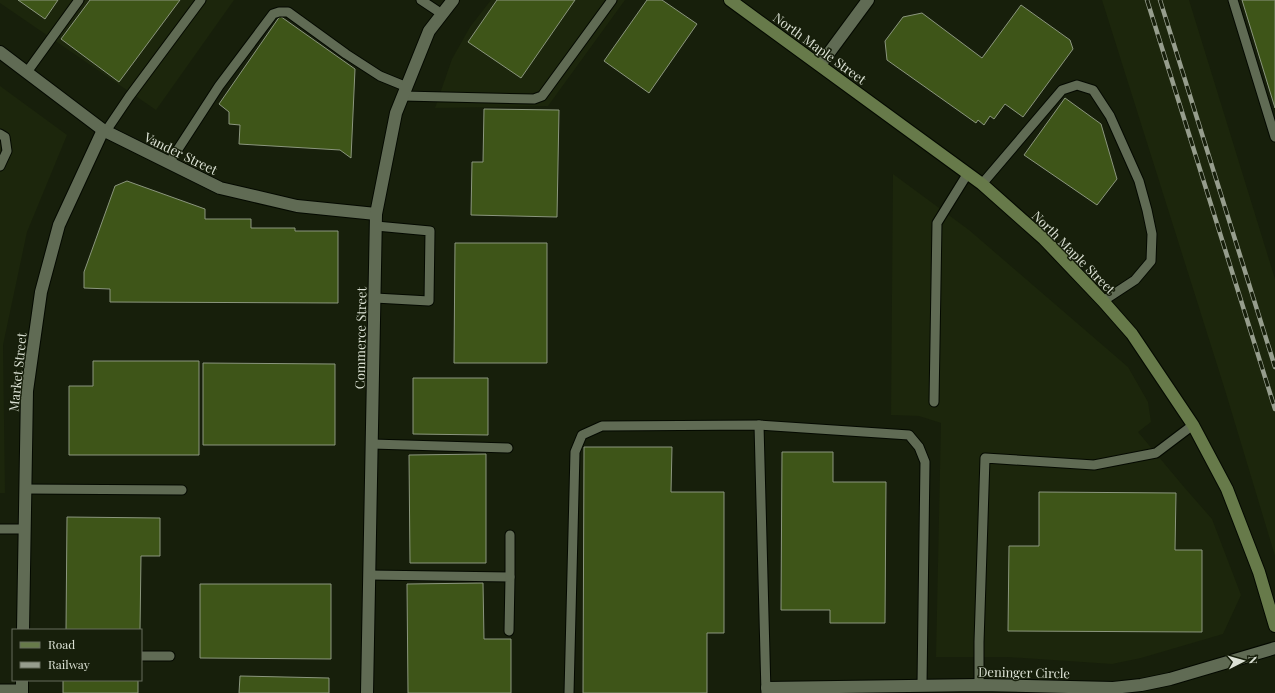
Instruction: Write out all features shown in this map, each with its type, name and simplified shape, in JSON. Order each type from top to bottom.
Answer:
[{"type":"main road","name":"North Maple Street","points":[[730,0],[982,184],[1044,239],[1103,300],[1132,334],[1193,425],[1227,489],[1259,572],[1275,626]]},
{"type":"street","name":"Commerce Street","points":[[367,693],[376,220],[396,113],[429,31],[453,0]]},
{"type":"street","points":[[820,65],[868,0]]},
{"type":"street","name":"Vander Street","points":[[0,52],[104,131],[220,188],[297,206],[376,220]]},
{"type":"street","name":"Market Street","points":[[23,629],[27,391],[41,292],[59,225],[104,131]]},
{"type":"street","name":"Deninger Circle","points":[[766,690],[909,689],[922,685],[978,685],[1086,690],[1113,688],[1141,689],[1275,648]]},
{"type":"lane","points":[[26,72],[79,0]]},
{"type":"lane","points":[[104,131],[201,0]]},
{"type":"lane","points":[[421,0],[442,14]]},
{"type":"lane","points":[[169,163],[219,86],[272,14],[288,12],[346,54],[405,91],[534,99],[542,96],[612,0]]},
{"type":"lane","points":[[1233,0],[1275,137]]},
{"type":"lane","points":[[982,184],[1062,90],[1077,85],[1093,90],[1110,116],[1139,181],[1152,234],[1151,261],[1135,280],[1103,300]]},
{"type":"lane","points":[[0,134],[5,137],[7,151],[0,166]]},
{"type":"lane","points":[[934,402],[937,223],[968,173]]},
{"type":"lane","points":[[375,298],[429,301],[430,231],[376,220]]},
{"type":"lane","points":[[759,424],[766,690]]},
{"type":"lane","points":[[569,693],[575,452],[582,435],[602,426],[759,424],[909,435],[919,447],[925,462],[922,685]]},
{"type":"lane","points":[[978,685],[985,458],[1094,465],[1156,453],[1193,425]]},
{"type":"lane","points":[[372,444],[508,448]]},
{"type":"lane","points":[[25,489],[182,490]]},
{"type":"lane","points":[[0,529],[25,530]]},
{"type":"lane","points":[[509,631],[510,535]]},
{"type":"lane","points":[[370,575],[510,577]]},
{"type":"lane","points":[[142,656],[170,656]]},
{"type":"lane","points":[[0,689],[22,687]]},
{"type":"shaded area","points":[[0,0],[234,0],[156,110],[0,3]]},
{"type":"shaded area","points":[[491,0],[625,0],[548,106],[435,108],[452,59],[470,27]]},
{"type":"shaded area","points":[[1102,0],[1189,0],[1275,279],[1275,556],[1225,390]]},
{"type":"shaded area","points":[[0,86],[67,135],[27,232],[3,345],[5,493],[0,493]]},
{"type":"shaded area","points":[[893,174],[969,230],[1128,367],[1148,402],[1151,422],[1138,432],[1212,519],[1241,595],[1223,634],[1141,658],[1112,664],[1007,657],[936,657],[941,423],[919,416],[891,415]]},
{"type":"building","points":[[18,0],[58,0],[45,19]]},
{"type":"building","points":[[90,0],[180,0],[119,82],[61,39]]},
{"type":"building","points":[[497,0],[575,0],[521,78],[468,42]]},
{"type":"building","points":[[647,0],[662,0],[697,24],[649,93],[604,61]]},
{"type":"building","points":[[1242,0],[1275,0],[1275,108]]},
{"type":"building","points":[[1021,5],[1070,40],[1073,49],[1023,117],[1005,104],[994,119],[990,116],[984,125],[978,120],[976,123],[887,60],[885,41],[903,17],[922,13],[982,58]]},
{"type":"building","points":[[280,16],[355,69],[351,158],[340,150],[239,144],[240,125],[229,124],[229,112],[219,104]]},
{"type":"building","points":[[1065,98],[1101,124],[1117,179],[1097,205],[1024,155]]},
{"type":"building","points":[[484,109],[559,110],[557,217],[471,215],[472,162],[483,162]]},
{"type":"building","points":[[127,181],[205,209],[205,219],[251,219],[251,228],[295,228],[295,231],[338,231],[338,303],[110,302],[110,289],[84,288],[84,272],[115,186]]},
{"type":"building","points":[[455,243],[547,243],[547,363],[454,363]]},
{"type":"building","points":[[93,361],[199,361],[199,455],[69,455],[69,386],[93,386]]},
{"type":"building","points":[[203,363],[335,364],[335,445],[203,445]]},
{"type":"building","points":[[413,378],[488,378],[488,435],[413,434]]},
{"type":"building","points":[[584,447],[672,447],[671,492],[724,492],[724,633],[707,633],[707,693],[583,693]]},
{"type":"building","points":[[782,452],[833,452],[833,482],[886,482],[885,623],[830,623],[830,610],[781,610]]},
{"type":"building","points":[[486,454],[486,563],[410,563],[409,455]]},
{"type":"building","points":[[1039,492],[1176,493],[1175,550],[1202,550],[1202,632],[1008,631],[1009,546],[1039,546]]},
{"type":"building","points":[[67,517],[160,518],[160,556],[141,556],[140,629],[66,629]]},
{"type":"building","points":[[483,583],[484,639],[511,639],[511,693],[408,693],[407,584]]},
{"type":"building","points":[[200,584],[331,584],[331,659],[200,658]]},
{"type":"building","points":[[240,676],[329,678],[329,693],[239,693]]},
{"type":"building","points":[[63,681],[138,681],[138,693],[63,693]]},
{"type":"railway","points":[[1147,0],[1275,409]]},
{"type":"railway","points":[[1160,0],[1275,367]]}]
